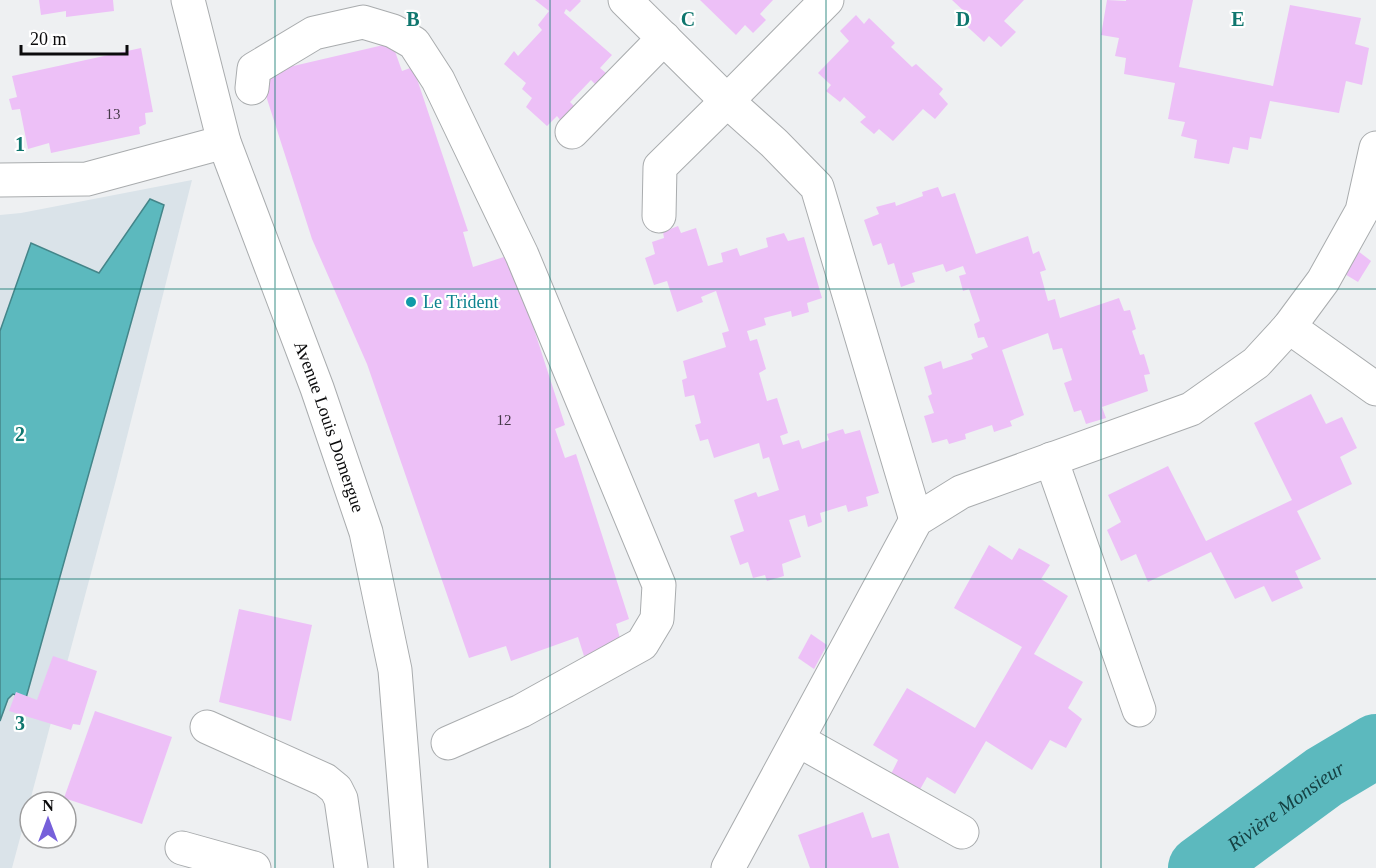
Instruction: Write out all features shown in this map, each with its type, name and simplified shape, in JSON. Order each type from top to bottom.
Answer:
[{"type":"street","name":"Avenue Louis Domergue","points":[[188,0],[224,142],[317,388],[366,532],[395,670],[411,868]]},
{"type":"street","points":[[625,0],[727,102],[774,143],[817,187],[916,520]]},
{"type":"street","points":[[659,216],[660,167],[827,0]]},
{"type":"street","points":[[252,88],[254,69],[314,33],[363,22],[393,31],[414,43],[438,80],[522,255],[659,585],[657,620],[642,644],[520,711],[448,743]]},
{"type":"street","points":[[572,132],[664,38]]},
{"type":"street","points":[[0,180],[87,179],[224,142]]},
{"type":"street","points":[[728,868],[916,520],[961,492],[1191,409],[1256,363],[1289,327],[1323,281],[1362,211],[1376,148]]},
{"type":"street","points":[[1289,327],[1376,388]]},
{"type":"street","points":[[1051,459],[1139,710]]},
{"type":"street","points":[[207,727],[325,780],[336,789],[342,799],[351,868]]},
{"type":"street","points":[[798,740],[962,832]]},
{"type":"street","points":[[182,848],[254,868]]},
{"type":"shaded area","points":[[192,180],[116,480],[33,790],[18,790],[18,846],[12,868],[0,868],[0,215]]},
{"type":"water","points":[[150,199],[164,205],[26,698],[13,694],[8,699],[0,721],[0,331],[31,243],[99,273]]},
{"type":"building","points":[[39,0],[113,0],[114,11],[66,17],[66,11],[41,15]]},
{"type":"building","points":[[535,0],[580,0],[570,12],[566,9],[564,13],[612,55],[600,68],[606,73],[596,85],[591,80],[570,102],[574,106],[561,121],[557,116],[547,126],[526,107],[532,98],[522,89],[526,83],[504,64],[514,51],[518,56],[542,30],[538,25],[549,11]]},
{"type":"building","points":[[700,0],[773,0],[760,14],[766,20],[753,33],[745,25],[736,35]]},
{"type":"building","points":[[952,0],[1024,0],[1004,21],[1016,32],[1001,47],[989,36],[984,42],[961,21],[967,14]]},
{"type":"building","points":[[1107,0],[1193,0],[1179,67],[1273,86],[1290,5],[1361,18],[1355,44],[1369,48],[1362,85],[1346,81],[1339,113],[1270,101],[1261,139],[1250,137],[1248,150],[1233,147],[1229,164],[1194,158],[1197,140],[1181,136],[1185,122],[1168,119],[1175,83],[1124,74],[1126,58],[1115,56],[1119,38],[1101,35]]},
{"type":"building","points":[[856,15],[864,24],[869,18],[895,43],[891,47],[912,67],[916,64],[943,89],[939,94],[948,104],[935,119],[923,109],[893,141],[879,129],[874,134],[860,122],[866,117],[844,97],[840,102],[826,91],[831,85],[818,73],[849,41],[840,31]]},
{"type":"building","name":"Le Trident","points":[[392,43],[402,71],[413,67],[468,231],[463,232],[473,267],[510,255],[565,425],[555,429],[565,458],[576,454],[629,619],[616,624],[621,642],[584,656],[578,637],[511,661],[506,646],[469,658],[367,364],[312,239],[259,74]]},
{"type":"building","points":[[141,48],[153,112],[145,113],[146,124],[139,127],[140,134],[51,153],[49,143],[28,149],[20,109],[12,110],[9,99],[17,97],[12,76]]},
{"type":"building","points":[[938,187],[942,197],[955,193],[976,254],[1028,236],[1033,254],[1039,251],[1046,270],[1040,272],[1048,301],[1055,299],[1060,318],[1119,298],[1124,311],[1130,310],[1136,329],[1132,331],[1140,355],[1144,354],[1150,374],[1144,375],[1148,391],[1102,407],[1106,418],[1086,424],[1081,410],[1074,412],[1064,383],[1072,380],[1062,348],[1053,350],[1048,333],[1002,350],[1024,415],[1010,421],[1012,426],[994,432],[992,425],[965,434],[966,439],[949,444],[947,439],[932,443],[924,416],[934,413],[928,396],[932,394],[924,367],[941,361],[943,369],[973,359],[971,354],[988,347],[984,337],[978,338],[974,324],[980,321],[969,289],[963,291],[959,276],[966,274],[963,266],[946,272],[943,264],[912,273],[915,282],[901,287],[894,263],[888,265],[881,243],[873,246],[864,220],[879,214],[876,207],[895,202],[896,206],[923,196],[922,192]]},
{"type":"building","points":[[678,226],[681,233],[696,228],[708,266],[723,262],[721,253],[737,248],[740,256],[768,247],[766,238],[784,233],[788,241],[804,237],[822,298],[807,303],[809,312],[792,317],[791,311],[764,318],[766,325],[747,331],[750,341],[757,339],[766,369],[759,373],[767,401],[777,398],[788,433],[780,436],[783,445],[799,440],[802,449],[829,440],[827,434],[843,429],[845,434],[860,430],[879,493],[866,497],[868,506],[848,512],[846,505],[820,513],[822,522],[808,527],[805,515],[789,520],[801,557],[782,564],[784,576],[767,581],[765,575],[753,578],[748,562],[740,565],[730,536],[744,531],[734,500],[756,492],[758,497],[779,490],[769,457],[763,459],[759,443],[714,458],[708,439],[700,441],[695,425],[701,423],[694,395],[685,397],[682,380],[687,378],[683,361],[726,347],[722,333],[729,331],[716,291],[701,297],[703,302],[677,312],[667,281],[654,285],[645,258],[655,254],[652,242],[664,238],[663,232]]},
{"type":"building","points":[[1358,251],[1371,261],[1358,282],[1343,273]]},
{"type":"building","points":[[1311,394],[1326,424],[1342,417],[1357,448],[1340,457],[1352,484],[1297,511],[1321,559],[1295,571],[1303,588],[1272,602],[1264,586],[1235,599],[1211,552],[1148,582],[1136,554],[1121,561],[1107,530],[1121,522],[1108,495],[1168,466],[1206,541],[1292,500],[1254,423]]},
{"type":"building","points":[[989,545],[1012,560],[1019,548],[1050,565],[1041,579],[1068,596],[1034,654],[1083,682],[1068,708],[1082,719],[1066,748],[1050,740],[1032,770],[986,741],[955,794],[927,777],[918,793],[890,776],[898,760],[873,745],[907,688],[975,728],[1022,647],[954,608]]},
{"type":"building","points":[[239,609],[312,625],[291,721],[219,702]]},
{"type":"building","points":[[811,634],[827,645],[814,669],[798,658]]},
{"type":"building","points":[[53,656],[97,671],[80,725],[73,724],[71,730],[9,711],[16,692],[37,700]]},
{"type":"building","points":[[95,711],[172,737],[142,824],[78,803],[78,790],[67,790]]},
{"type":"building","points":[[863,812],[872,838],[889,833],[899,868],[810,868],[798,835]]},
{"type":"waterway","name":"Rivière Monsieur","points":[[1200,868],[1324,777],[1376,746]]},
{"type":"place","name":"Le Trident","points":[[411,302]]}]
